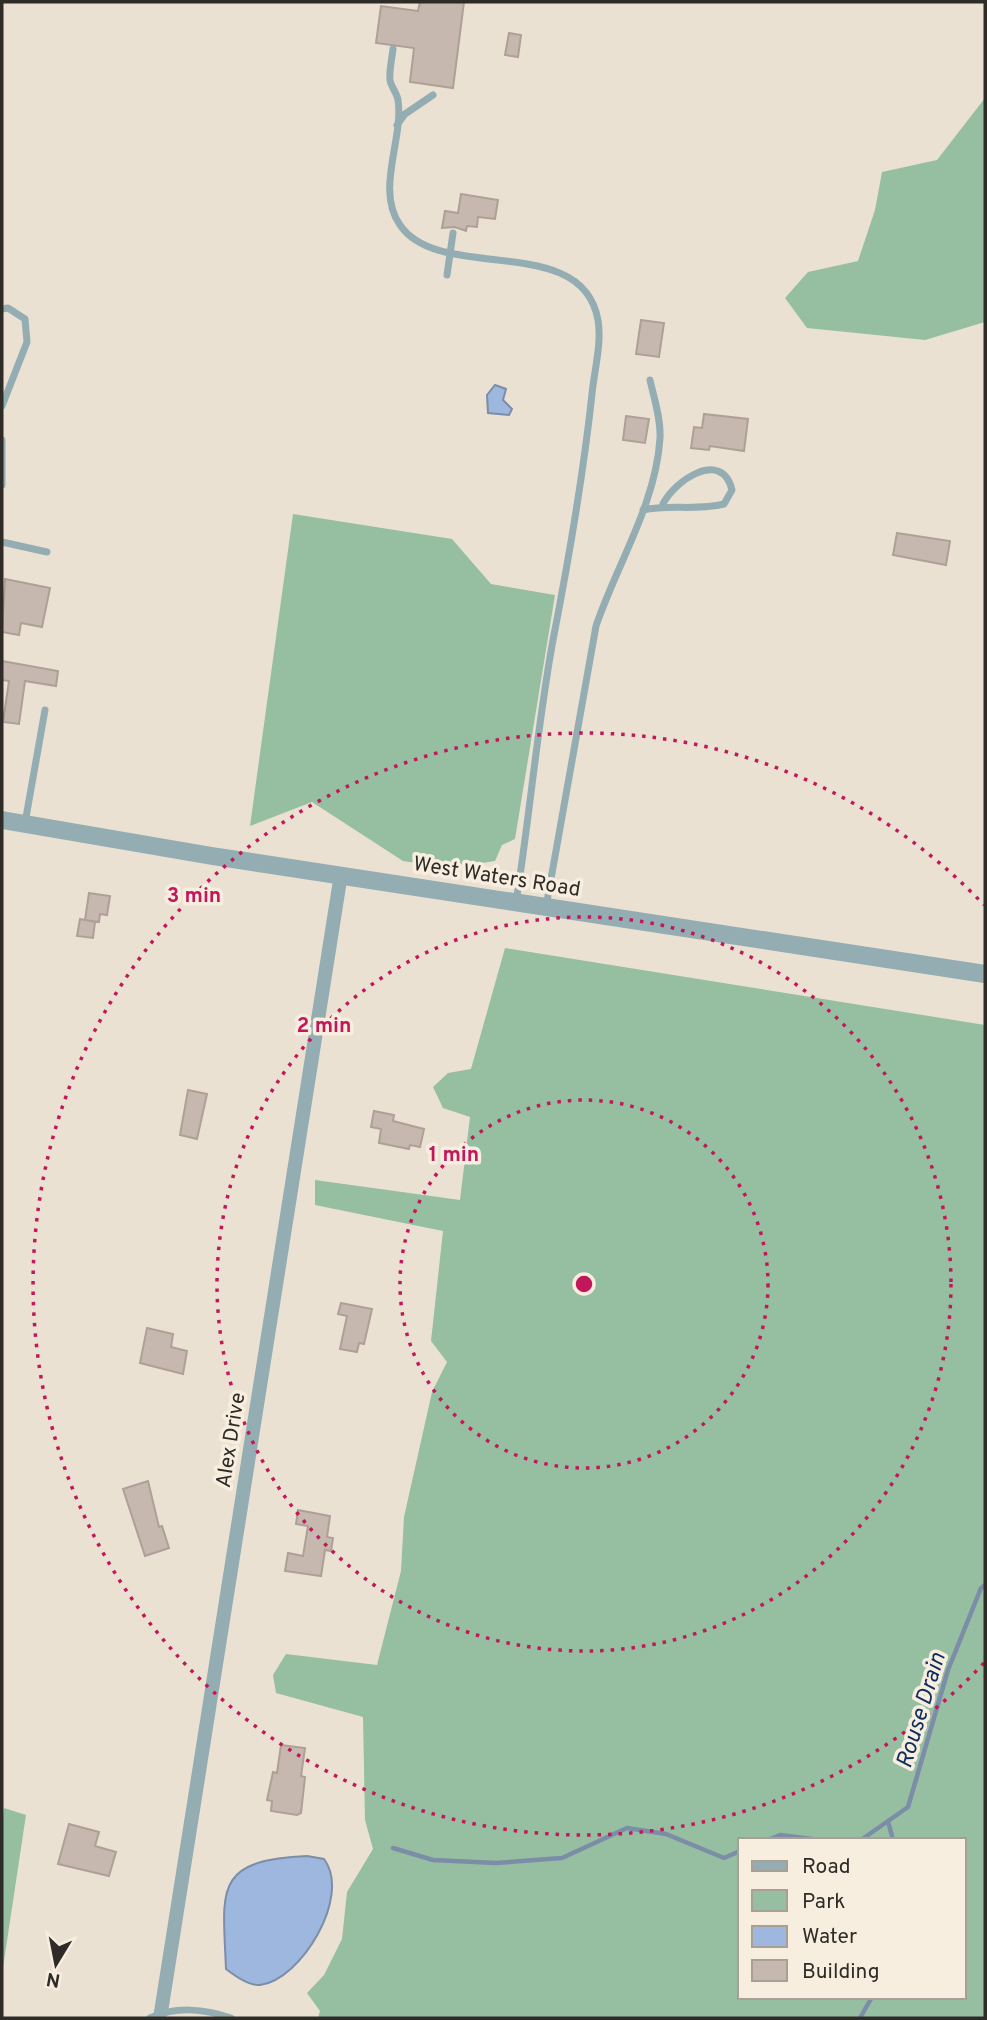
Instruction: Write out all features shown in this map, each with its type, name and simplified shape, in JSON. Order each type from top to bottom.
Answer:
[{"type":"street","name":"West Waters Road","points":[[2,820],[546,908],[985,974]]},
{"type":"street","name":"Alex Drive","points":[[158,2016],[341,874]]},
{"type":"lane","points":[[393,49],[390,81],[398,99],[390,186],[394,212],[401,226],[416,240],[450,251],[556,272],[581,286],[598,321],[588,446],[568,571],[547,673],[516,903]]},
{"type":"lane","points":[[397,125],[405,114],[433,95]]},
{"type":"lane","points":[[447,275],[453,233]]},
{"type":"lane","points":[[2,309],[8,308],[25,319],[27,342],[2,406]]},
{"type":"lane","points":[[546,908],[596,626],[643,510],[660,436],[650,380]]},
{"type":"lane","points":[[2,440],[2,485]]},
{"type":"lane","points":[[643,510],[662,506],[705,509],[724,504],[732,490],[730,480],[721,471],[698,472],[678,483],[662,506]]},
{"type":"lane","points":[[2,542],[47,552]]},
{"type":"lane","points":[[24,823],[45,710]]},
{"type":"lane","points":[[158,2016],[208,2010],[231,2018]]},
{"type":"green space","points":[[985,98],[985,322],[925,340],[807,328],[785,298],[808,272],[858,261],[875,210],[882,172],[937,160]]},
{"type":"green space","points":[[293,514],[452,539],[491,584],[555,595],[515,839],[502,845],[495,861],[449,868],[403,861],[312,802],[250,826]]},
{"type":"green space","points":[[505,948],[985,1025],[985,2018],[318,2018],[320,2011],[307,1993],[324,1975],[342,1939],[347,1892],[373,1849],[365,1820],[363,1717],[276,1693],[273,1675],[286,1654],[377,1665],[401,1571],[404,1517],[432,1392],[447,1362],[431,1341],[443,1231],[315,1205],[315,1180],[460,1200],[470,1117],[443,1108],[433,1087],[448,1073],[471,1069]]},
{"type":"green space","points":[[4,1808],[26,1815],[2,1974],[2,1818]]},
{"type":"water","points":[[495,385],[506,389],[503,400],[512,409],[509,415],[488,413],[487,395]]},
{"type":"water","points":[[307,1856],[324,1859],[331,1875],[332,1894],[318,1934],[306,1953],[276,1980],[260,1985],[242,1980],[226,1969],[224,1919],[225,1900],[230,1885],[239,1873],[254,1864]]},
{"type":"building","points":[[420,2],[464,2],[453,88],[410,82],[414,48],[376,43],[381,6],[418,11]]},
{"type":"building","points":[[509,33],[521,35],[518,57],[505,55]]},
{"type":"building","points":[[461,194],[498,200],[495,219],[478,217],[477,227],[467,226],[466,231],[455,227],[442,228],[445,211],[458,213]]},
{"type":"building","points":[[641,320],[664,323],[659,357],[636,354]]},
{"type":"building","points":[[704,414],[748,419],[744,451],[710,446],[709,450],[691,448],[694,427],[702,428]]},
{"type":"building","points":[[626,416],[649,419],[645,443],[623,440]]},
{"type":"building","points":[[897,533],[950,541],[946,565],[893,555]]},
{"type":"building","points":[[5,579],[50,588],[42,627],[21,623],[19,635],[2,632]]},
{"type":"building","points":[[2,661],[58,671],[56,686],[25,681],[19,724],[3,722],[9,681],[2,680]]},
{"type":"building","points":[[89,893],[110,896],[107,915],[100,914],[99,922],[85,920]]},
{"type":"building","points":[[80,919],[95,922],[93,938],[77,936]]},
{"type":"building","points":[[188,1090],[207,1094],[197,1139],[180,1135]]},
{"type":"building","points":[[374,1111],[394,1115],[393,1121],[424,1129],[420,1147],[410,1145],[409,1149],[379,1143],[381,1129],[371,1127]]},
{"type":"building","points":[[341,1303],[372,1309],[364,1344],[359,1343],[357,1352],[340,1349],[347,1316],[338,1314]]},
{"type":"building","points":[[147,1328],[173,1334],[171,1347],[187,1351],[183,1374],[140,1363]]},
{"type":"building","points":[[148,1481],[159,1527],[162,1526],[169,1548],[145,1556],[123,1489]]},
{"type":"building","points":[[298,1510],[330,1516],[327,1537],[333,1538],[331,1551],[325,1550],[321,1576],[285,1571],[288,1553],[303,1556],[308,1526],[296,1524]]},
{"type":"building","points":[[281,1745],[305,1748],[301,1776],[305,1777],[301,1813],[297,1815],[271,1811],[272,1801],[267,1800],[273,1772],[277,1773]]},
{"type":"building","points":[[69,1824],[99,1832],[95,1846],[116,1852],[109,1876],[58,1864]]},
{"type":"waterway","name":"Rouse Drain","points":[[864,1838],[908,1807],[948,1670],[981,1588],[985,1585]]},
{"type":"waterway","name":"Rouse Drain","points":[[888,1821],[892,1838]]},
{"type":"waterway","points":[[393,1848],[433,1860],[496,1863],[562,1858],[627,1828],[666,1834],[724,1858],[738,1852]]},
{"type":"waterway","points":[[773,1838],[780,1835],[804,1838]]},
{"type":"waterway","name":"Rouse Drain","points":[[860,2018],[871,1999]]}]
